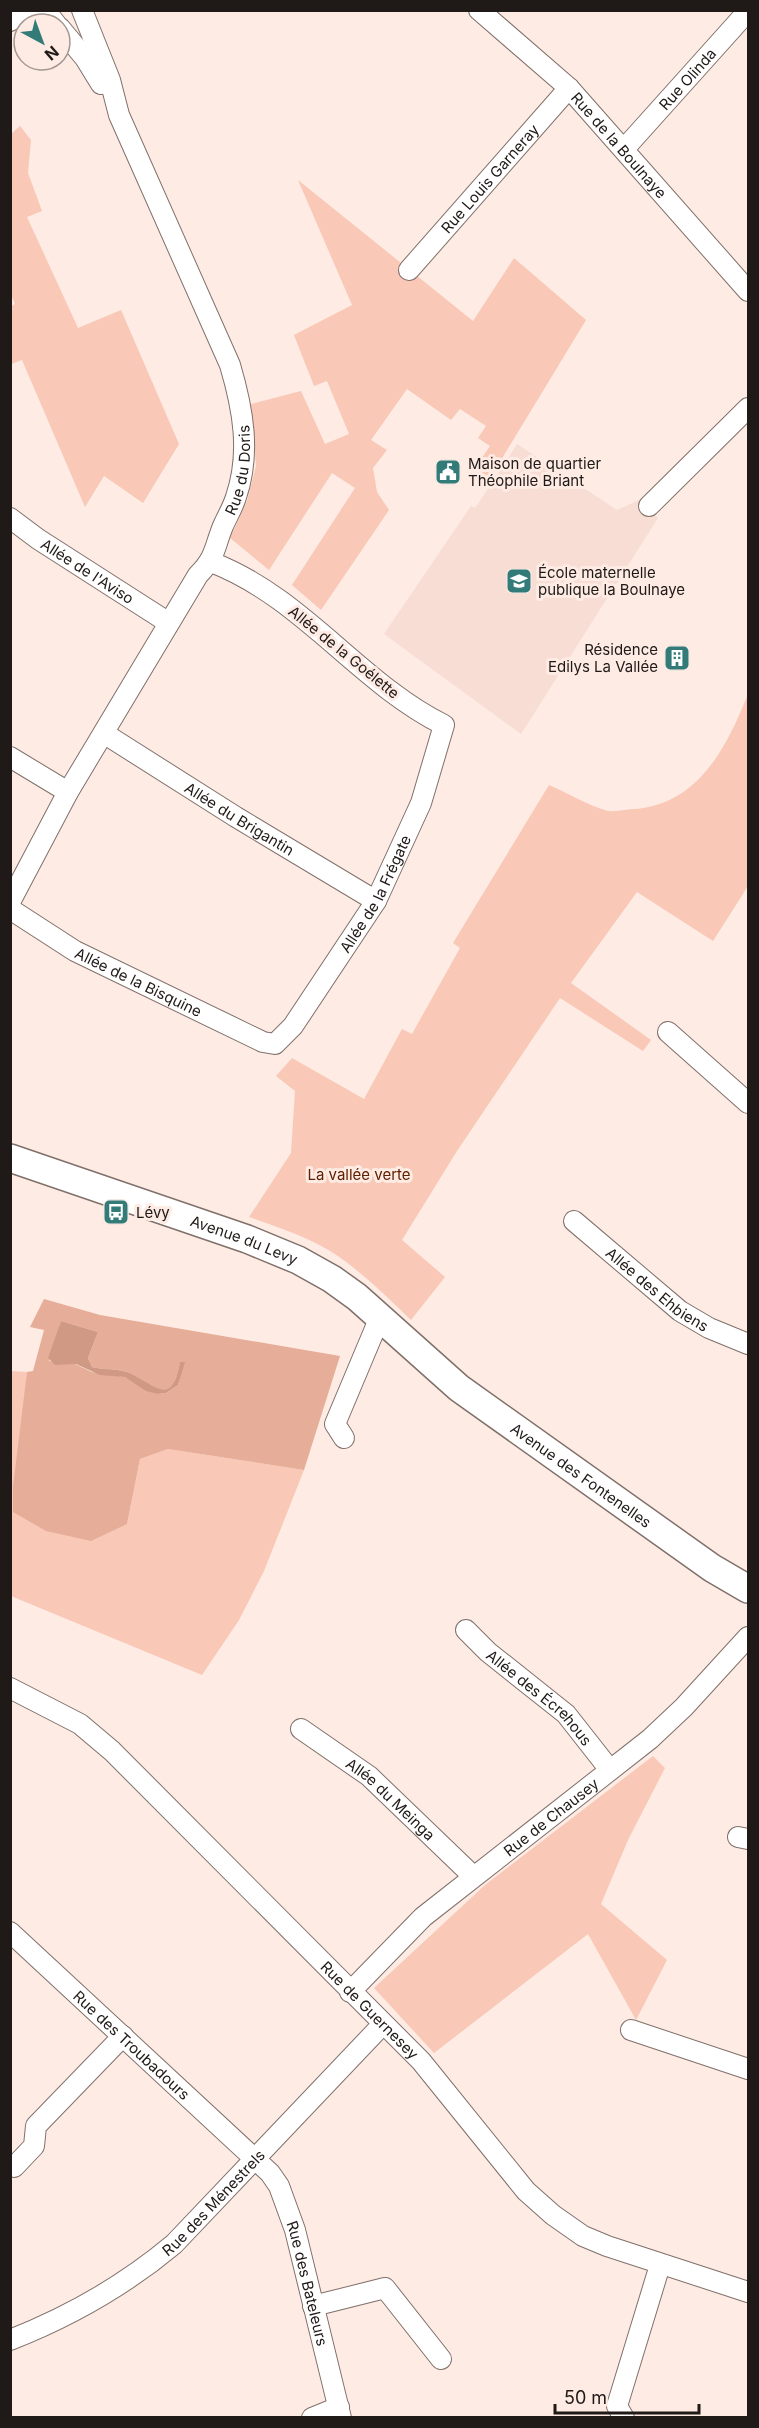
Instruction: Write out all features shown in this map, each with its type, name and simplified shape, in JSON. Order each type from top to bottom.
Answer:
[{"type":"street","points":[[10,21],[28,10]]},
{"type":"street","name":"Rue du Doris","points":[[10,902],[68,792],[105,734],[198,575],[211,562],[219,535],[236,498],[244,462],[241,400],[230,365],[119,115],[110,80],[82,10]]},
{"type":"street","name":"Rue de la Boulnaye","points":[[479,10],[569,88],[625,148],[748,291]]},
{"type":"street","name":"Rue Olinda","points":[[625,148],[748,11]]},
{"type":"street","points":[[72,42],[85,57],[119,115]]},
{"type":"street","name":"Rue Louis Garneray","points":[[409,270],[569,88]]},
{"type":"street","points":[[649,506],[748,408]]},
{"type":"street","name":"Allée de l'Aviso","points":[[10,518],[38,539],[169,623]]},
{"type":"street","name":"Allée de la Goélette","points":[[211,562],[249,581],[291,608],[336,643],[381,684],[423,715],[444,725]]},
{"type":"street","name":"Allée de la Frégate","points":[[275,1044],[293,1026],[376,901],[421,803],[444,725]]},
{"type":"street","name":"Allée du Brigantin","points":[[105,734],[236,817],[376,901]]},
{"type":"street","points":[[10,757],[68,792]]},
{"type":"street","name":"Allée de la Bisquine","points":[[10,909],[84,956],[263,1042],[275,1044]]},
{"type":"street","points":[[668,1032],[748,1103]]},
{"type":"street","name":"Avenue du Levy","points":[[10,1158],[247,1239],[298,1260],[332,1279],[380,1317],[418,1352]]},
{"type":"street","name":"Allée des Ehbiens","points":[[574,1221],[680,1311],[709,1329],[748,1344]]},
{"type":"street","points":[[344,1438],[335,1424],[380,1317]]},
{"type":"street","name":"Avenue des Fontenelles","points":[[418,1352],[459,1388],[523,1435],[712,1568],[748,1589]]},
{"type":"street","name":"Allée des Écrehous","points":[[466,1630],[488,1652],[566,1714],[610,1770]]},
{"type":"street","name":"Rue de Chausey","points":[[350,1992],[423,1917],[650,1739],[684,1707],[748,1637]]},
{"type":"street","name":"Rue de Guernesey","points":[[10,1688],[80,1724],[112,1751],[383,2024],[452,2097],[526,2191],[553,2216],[583,2236],[660,2265],[748,2292]]},
{"type":"street","name":"Allée du Meinga","points":[[301,1729],[369,1776],[473,1876]]},
{"type":"street","name":"Rue des Troubadours","points":[[10,1932],[254,2159]]},
{"type":"street","name":"Rue des Ménestrels","points":[[10,2340],[53,2323],[101,2298],[142,2271],[174,2244],[383,2024]]},
{"type":"street","points":[[631,2030],[748,2069]]},
{"type":"street","points":[[14,2167],[34,2146],[36,2126],[123,2036]]},
{"type":"street","name":"Rue des Bateleurs","points":[[254,2159],[279,2186],[295,2230],[340,2412]]},
{"type":"street","points":[[624,2418],[617,2406],[660,2265]]},
{"type":"street","points":[[313,2306],[385,2288],[441,2359]]},
{"type":"street","points":[[312,2418],[340,2412]]},
{"type":"shaded area","name":"École maternelle publique la Boulnaye","points":[[517,444],[617,510],[639,500],[658,518],[521,734],[384,634],[471,506],[475,508]]},
{"type":"shaded area","points":[[44,1299],[100,1315],[340,1356],[304,1470],[168,1449],[140,1459],[127,1524],[91,1541],[46,1531],[13,1512],[13,1487],[27,1372],[33,1371],[44,1330],[30,1327]],"holes":[[[61,1321],[98,1332],[88,1358],[92,1367],[125,1371],[154,1387],[167,1389],[172,1386],[180,1363],[184,1362],[178,1385],[166,1393],[158,1394],[125,1377],[92,1372],[75,1364],[49,1361]]]},
{"type":"shaded area","points":[[61,1321],[98,1332],[88,1358],[92,1367],[125,1371],[154,1387],[167,1389],[177,1376],[180,1362],[185,1362],[178,1385],[166,1393],[158,1394],[146,1391],[125,1377],[100,1375],[76,1364],[55,1365],[48,1358]]},
{"type":"green space","points":[[20,126],[31,140],[28,173],[42,211],[27,217],[78,328],[121,310],[179,444],[143,503],[104,476],[85,507],[22,360],[11,364],[11,306],[15,304],[10,293],[10,135]]},
{"type":"green space","points":[[298,180],[473,321],[514,258],[586,320],[490,478],[475,468],[490,446],[478,438],[486,426],[460,409],[451,420],[407,389],[371,440],[387,450],[373,468],[377,492],[389,510],[321,610],[292,585],[355,488],[332,473],[269,570],[230,538],[247,501],[256,466],[251,404],[301,391],[325,444],[349,434],[327,381],[314,386],[294,335],[352,305]]},
{"type":"green space","name":"La vallée verte","points":[[748,694],[748,886],[713,941],[637,892],[571,983],[651,1040],[643,1051],[560,998],[457,1151],[402,1240],[445,1277],[411,1320],[367,1279],[338,1256],[306,1239],[249,1217],[291,1153],[295,1091],[276,1076],[292,1058],[364,1099],[402,1029],[412,1034],[460,948],[453,943],[549,785],[608,811],[658,805],[694,784],[708,769],[720,752]]},
{"type":"green space","points":[[10,1371],[27,1372],[22,1427],[127,1524],[140,1459],[168,1449],[304,1470],[264,1571],[239,1620],[202,1675],[11,1596]]},
{"type":"green space","points":[[653,1756],[665,1768],[628,1840],[601,1904],[667,1960],[636,2020],[588,1934],[434,2053],[374,1988],[485,1885]]},
{"type":"place","name":"Maison de quartier Théophile Briant","points":[[448,472]]},
{"type":"place","name":"École maternelle publique la Boulnaye","points":[[519,581]]},
{"type":"place","name":"Résidence Edilys La Vallée","points":[[677,658]]},
{"type":"place","name":"Lévy","points":[[116,1212]]}]
